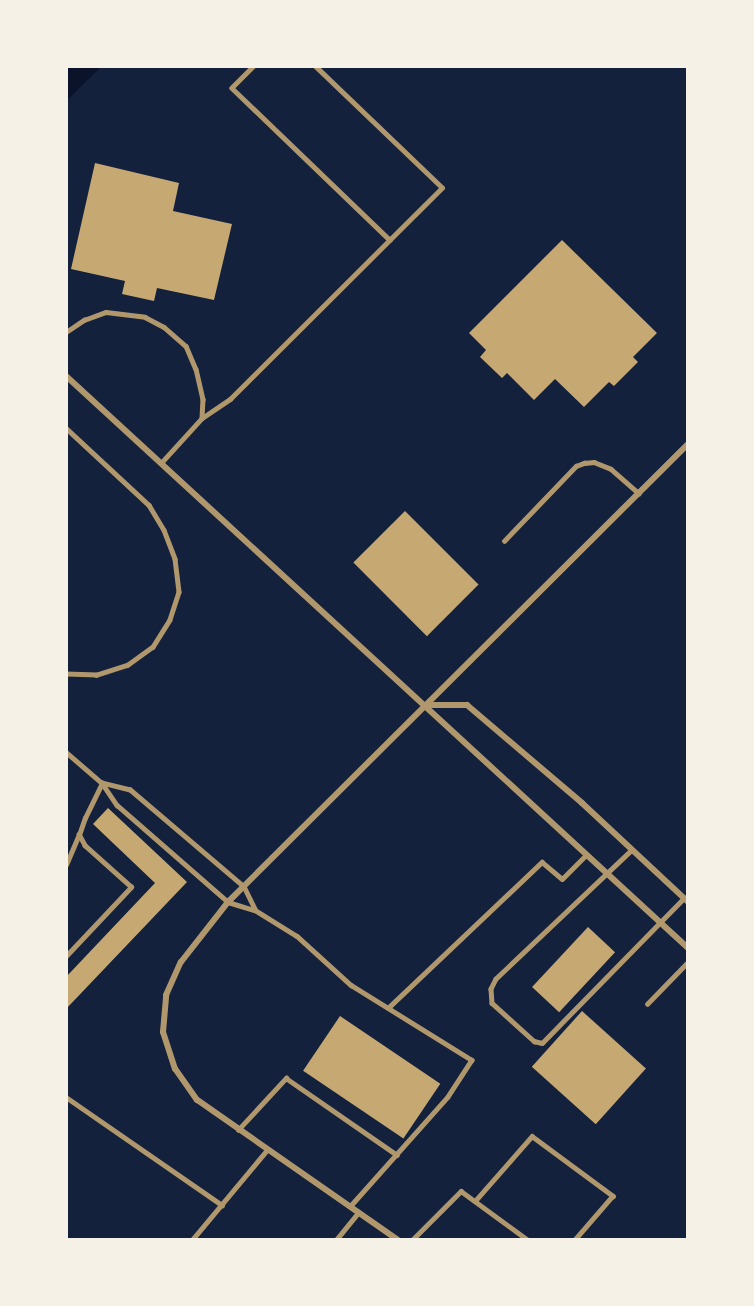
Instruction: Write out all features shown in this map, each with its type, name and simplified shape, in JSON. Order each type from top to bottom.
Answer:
[{"type":"street","points":[[66,376],[688,948]]},
{"type":"street","points":[[398,1240],[197,1100],[175,1069],[164,1032],[166,995],[181,962],[243,886],[688,444]]},
{"type":"street","points":[[426,705],[467,705],[582,803],[686,900]]},
{"type":"lane","points":[[254,66],[232,88],[390,240]]},
{"type":"lane","points":[[161,463],[202,418],[230,399],[442,188],[315,66]]},
{"type":"lane","points":[[66,332],[84,320],[106,312],[145,317],[164,327],[186,346],[196,369],[204,399],[202,418]]},
{"type":"lane","points":[[66,428],[149,505],[164,530],[175,559],[179,592],[170,620],[153,647],[145,653],[128,665],[98,675],[66,674]]},
{"type":"lane","points":[[504,540],[576,466],[594,462],[611,469],[639,493]]},
{"type":"lane","points":[[66,752],[102,783],[117,805],[228,902],[255,910],[297,936],[351,985],[472,1060],[448,1097],[350,1207]]},
{"type":"lane","points":[[102,783],[130,790],[243,886],[255,910]]},
{"type":"lane","points":[[66,865],[102,783]]},
{"type":"lane","points":[[66,956],[131,886],[85,846],[80,835]]},
{"type":"lane","points":[[632,850],[496,979],[491,989],[492,1003],[534,1041],[542,1043],[659,922],[686,900]]},
{"type":"lane","points":[[388,1008],[542,862],[562,879],[586,855]]},
{"type":"lane","points":[[647,1004],[688,962]]},
{"type":"lane","points":[[238,1130],[286,1078],[397,1155]]},
{"type":"lane","points":[[66,1097],[222,1204]]},
{"type":"lane","points":[[475,1201],[532,1136],[612,1196],[575,1240]]},
{"type":"lane","points":[[192,1240],[267,1150]]},
{"type":"lane","points":[[412,1240],[461,1191],[528,1240]]},
{"type":"lane","points":[[336,1240],[358,1213]]},
{"type":"water","points":[[66,66],[102,66],[66,101]]},
{"type":"building","points":[[95,163],[179,183],[173,211],[232,224],[214,300],[157,288],[154,301],[122,294],[125,281],[71,269]]},
{"type":"building","points":[[562,240],[657,333],[633,357],[638,362],[614,386],[609,382],[584,407],[555,379],[534,400],[507,373],[502,378],[480,357],[486,350],[469,333]]},
{"type":"building","points":[[405,511],[479,585],[427,636],[353,563]]},
{"type":"building","points":[[108,808],[187,882],[66,1009],[66,977],[155,883],[93,824]]},
{"type":"building","points":[[588,927],[615,952],[559,1012],[532,987]]},
{"type":"building","points":[[582,1011],[646,1069],[596,1124],[532,1067]]},
{"type":"building","points":[[340,1016],[440,1084],[403,1138],[303,1071]]}]
